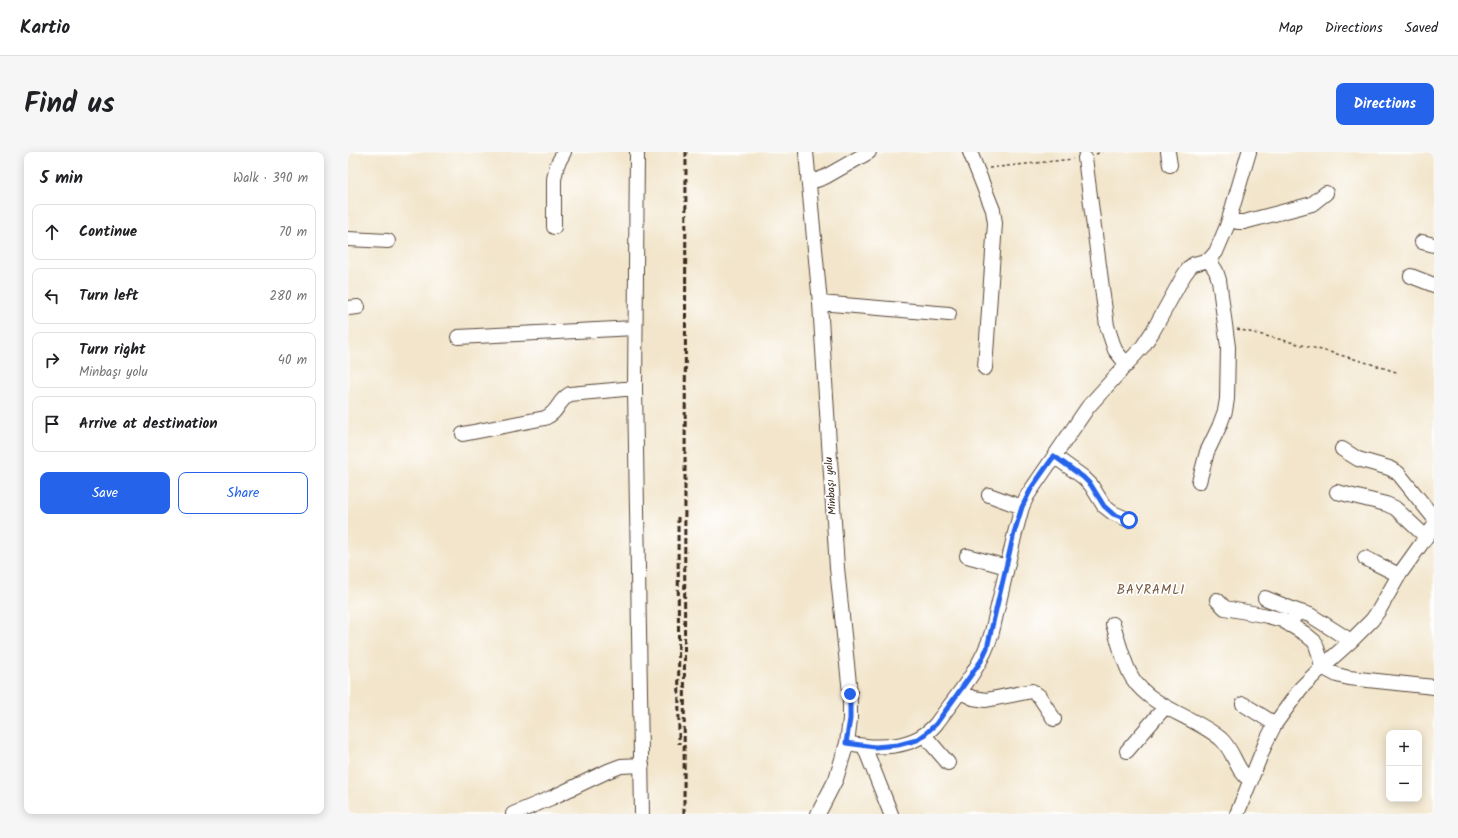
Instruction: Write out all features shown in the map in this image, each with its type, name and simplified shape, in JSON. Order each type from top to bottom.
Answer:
[{"type":"street","points":[[554,227],[554,179],[557,165],[564,152]]},
{"type":"street","points":[[637,152],[635,388],[642,814]]},
{"type":"street","name":"Minbaşı yolu","points":[[806,152],[820,303],[837,568],[850,694],[850,719],[846,743],[836,778],[818,814]]},
{"type":"street","points":[[808,180],[817,180],[825,177],[869,152]]},
{"type":"street","points":[[970,152],[993,210],[995,223],[985,368]]},
{"type":"street","points":[[846,743],[875,747],[898,745],[917,740],[936,724],[960,692],[981,661],[987,648],[1022,507],[1032,487],[1088,407],[1143,346],[1190,267],[1194,264],[1209,260],[1216,252],[1229,220],[1249,152]]},
{"type":"street","points":[[1085,158],[1107,326],[1115,350],[1127,365]]},
{"type":"street","points":[[1229,220],[1244,222],[1312,204],[1326,193]]},
{"type":"street","points":[[348,239],[388,241]]},
{"type":"street","points":[[1199,482],[1207,452],[1219,427],[1225,411],[1227,400],[1228,347],[1219,280],[1216,271],[1209,260]]},
{"type":"street","points":[[1411,276],[1434,285]]},
{"type":"street","points":[[820,303],[949,314]]},
{"type":"street","points":[[458,337],[635,328]]},
{"type":"street","points":[[463,434],[545,418],[554,414],[564,398],[570,394],[635,388]]},
{"type":"street","points":[[1342,449],[1358,459],[1389,468],[1398,473],[1434,518]]},
{"type":"street","points":[[1054,456],[1083,477],[1091,485],[1104,506],[1113,514],[1129,520]]},
{"type":"street","points":[[1237,814],[1266,742],[1275,724],[1301,688],[1322,666],[1351,641],[1375,615],[1399,575],[1430,532],[1395,508],[1386,504],[1337,492]]},
{"type":"street","points":[[989,495],[1022,507]]},
{"type":"street","points":[[967,556],[1007,567]]},
{"type":"street","points":[[1365,558],[1399,575]]},
{"type":"street","points":[[1265,598],[1310,615],[1351,641]]},
{"type":"street","points":[[1217,600],[1225,608],[1282,620],[1315,642],[1322,666],[1337,675],[1349,678],[1434,687]]},
{"type":"street","points":[[1290,625],[1297,611]]},
{"type":"street","points":[[1113,624],[1129,673],[1133,680],[1165,707],[1212,732],[1221,739],[1231,749],[1239,769],[1245,777],[1251,781]]},
{"type":"street","points":[[960,692],[973,698],[986,700],[1032,691],[1039,696],[1054,719]]},
{"type":"street","points":[[1244,704],[1275,724]]},
{"type":"street","points":[[1126,751],[1165,707]]},
{"type":"street","points":[[924,735],[948,763]]},
{"type":"street","points":[[864,746],[891,814]]},
{"type":"street","points":[[513,814],[621,766],[642,765]]},
{"type":"path","points":[[978,172],[996,166],[1085,158],[1102,152]]},
{"type":"path","points":[[1225,329],[1237,329],[1297,343],[1399,373]]},
{"type":"railway","points":[[684,814],[686,152]]},
{"type":"railway","points":[[678,517],[679,744]]},
{"type":"district","name":"BAYRAMLI","points":[[1151,590]]},
{"type":"route","points":[[850,694],[850,719],[846,743],[875,747],[898,745],[917,740],[930,731],[936,724],[981,661],[987,648],[992,632],[1014,533],[1022,507],[1032,487],[1054,456],[1083,477],[1091,485],[1104,506],[1113,514],[1129,520]]}]
